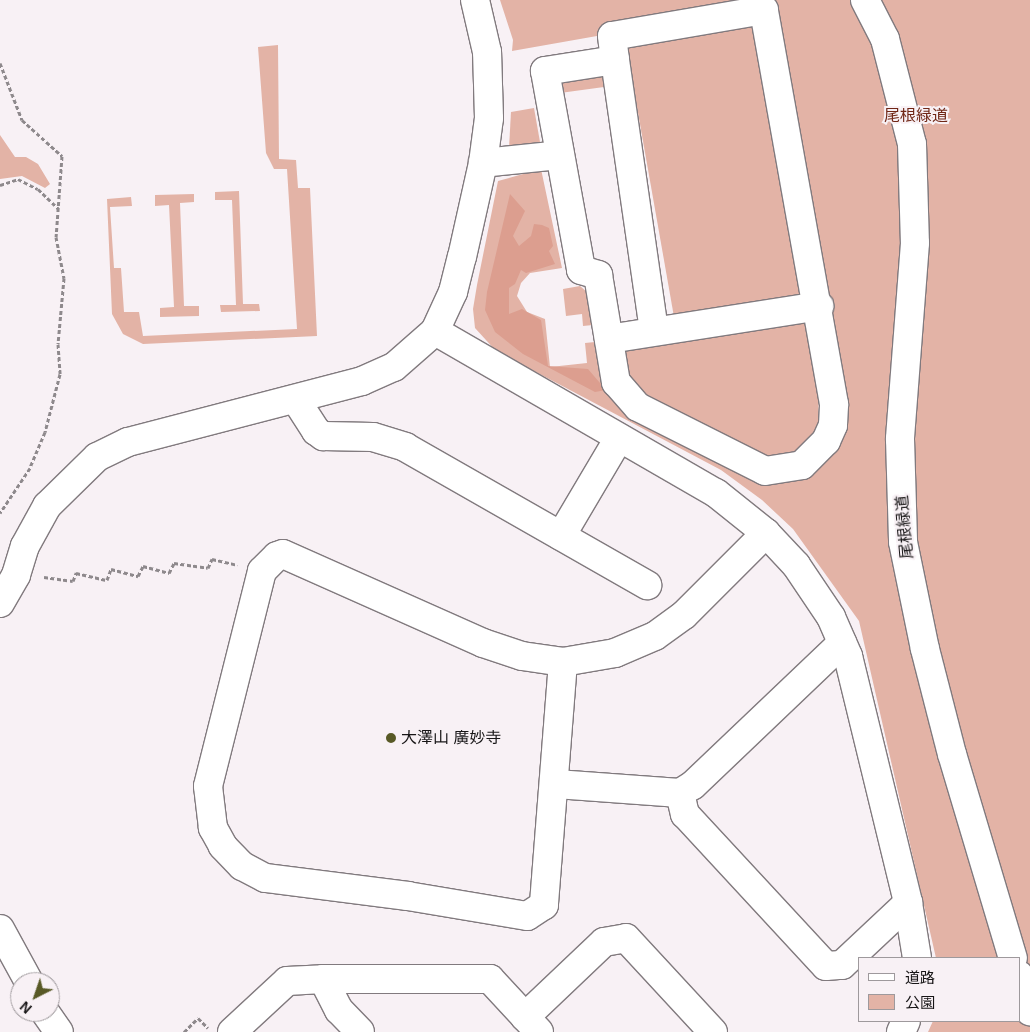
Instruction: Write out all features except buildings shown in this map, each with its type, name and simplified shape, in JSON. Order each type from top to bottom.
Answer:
[{"type":"street","points":[[0,603],[16,575],[26,546],[47,506],[98,457],[128,442],[296,400],[388,371],[407,358],[436,331],[453,292],[483,163],[488,118],[489,73],[475,0]]},
{"type":"street","name":"尾根緑道","points":[[865,0],[885,39],[912,144],[915,243],[900,439],[903,542],[925,649],[952,754],[1014,957]]},
{"type":"street","points":[[615,60],[545,71],[581,270],[598,275],[616,382],[638,407],[765,470],[785,470],[802,465],[826,441],[833,424],[834,404],[819,306],[764,10],[612,36],[654,330]]},
{"type":"street","points":[[483,163],[560,155]]},
{"type":"street","points":[[609,339],[654,330],[819,306]]},
{"type":"street","points":[[436,331],[716,493],[766,533],[815,591],[831,617],[842,643],[863,709],[908,903],[917,957]]},
{"type":"street","points":[[296,400],[316,430],[323,436],[373,437],[405,447],[647,585]]},
{"type":"street","points":[[561,536],[619,438]]},
{"type":"street","points":[[563,662],[556,784],[544,905],[527,916],[408,896],[265,878],[242,866],[223,846],[213,828],[208,786],[262,571],[269,562],[283,554],[483,643],[522,656],[563,662],[615,653],[655,636],[684,615],[766,533]]},
{"type":"street","points":[[556,784],[680,793],[693,785],[842,643]]},
{"type":"street","points":[[680,793],[685,814],[826,966],[842,965],[908,903]]},
{"type":"street","points":[[0,929],[23,972]]},
{"type":"street","points":[[232,1032],[287,981],[322,979],[490,979],[532,1025],[604,942],[626,938],[713,1032]]},
{"type":"street","points":[[1020,978],[1030,1011]]},
{"type":"street","points":[[322,979],[339,1010],[360,1032]]},
{"type":"path","points":[[0,64],[22,120],[62,156],[56,237],[64,278],[58,344],[60,374],[45,432],[30,468],[0,513]]},
{"type":"path","points":[[0,185],[18,179],[38,189],[58,209]]},
{"type":"path","points":[[41,583],[44,576],[73,581],[76,573],[107,580],[111,569],[138,576],[143,566],[169,573],[174,563],[208,568],[212,559],[262,571]]},
{"type":"path","points":[[184,1032],[198,1018],[212,1032]]},
{"type":"green space","name":"尾根緑道","points":[[500,0],[1030,0],[1030,1032],[928,1032],[933,1022],[1020,1022],[1020,957],[936,957],[859,621],[793,529],[762,500],[721,470],[496,351],[475,328],[473,309],[498,181],[541,169],[562,268],[530,273],[521,283],[517,296],[527,312],[545,319],[550,367],[587,363],[585,343],[595,342],[612,395],[783,476],[833,433],[767,6],[512,51],[513,40]]},
{"type":"green space","points":[[753,22],[801,297],[674,319],[626,44]]},
{"type":"green space","points":[[278,45],[279,159],[296,160],[298,188],[310,188],[317,336],[143,344],[123,334],[112,314],[107,199],[131,197],[132,206],[110,207],[114,268],[121,268],[124,312],[139,312],[143,336],[297,329],[287,169],[274,169],[266,153],[258,47]]},
{"type":"green space","points":[[604,72],[625,219],[604,87],[560,93],[559,78]]},
{"type":"green space","points":[[534,108],[540,142],[509,148],[511,112]]},
{"type":"green space","points":[[0,135],[15,157],[26,157],[38,164],[50,184],[45,188],[22,176],[0,179]]},
{"type":"green space","points":[[239,191],[243,304],[259,304],[260,311],[221,312],[220,305],[236,305],[232,200],[215,200],[215,192]]},
{"type":"green space","points":[[194,194],[194,202],[180,203],[184,306],[199,306],[199,316],[160,317],[160,308],[174,307],[169,205],[155,206],[155,195]]},
{"type":"green space","points":[[580,286],[587,292],[593,325],[583,326],[582,314],[566,316],[563,289]]},
{"type":"green space","points":[[804,318],[820,349],[818,430],[812,446],[775,464],[628,395],[622,347]]},
{"type":"shaded area","points":[[510,194],[525,211],[513,236],[519,246],[531,236],[534,224],[549,228],[553,246],[549,251],[555,264],[526,273],[521,270],[515,284],[509,288],[509,314],[522,309],[541,320],[548,366],[588,369],[606,390],[595,392],[523,354],[495,332],[485,310],[487,292]]},
{"type":"place","name":"大澤山 廣妙寺","points":[[391,738]]}]
